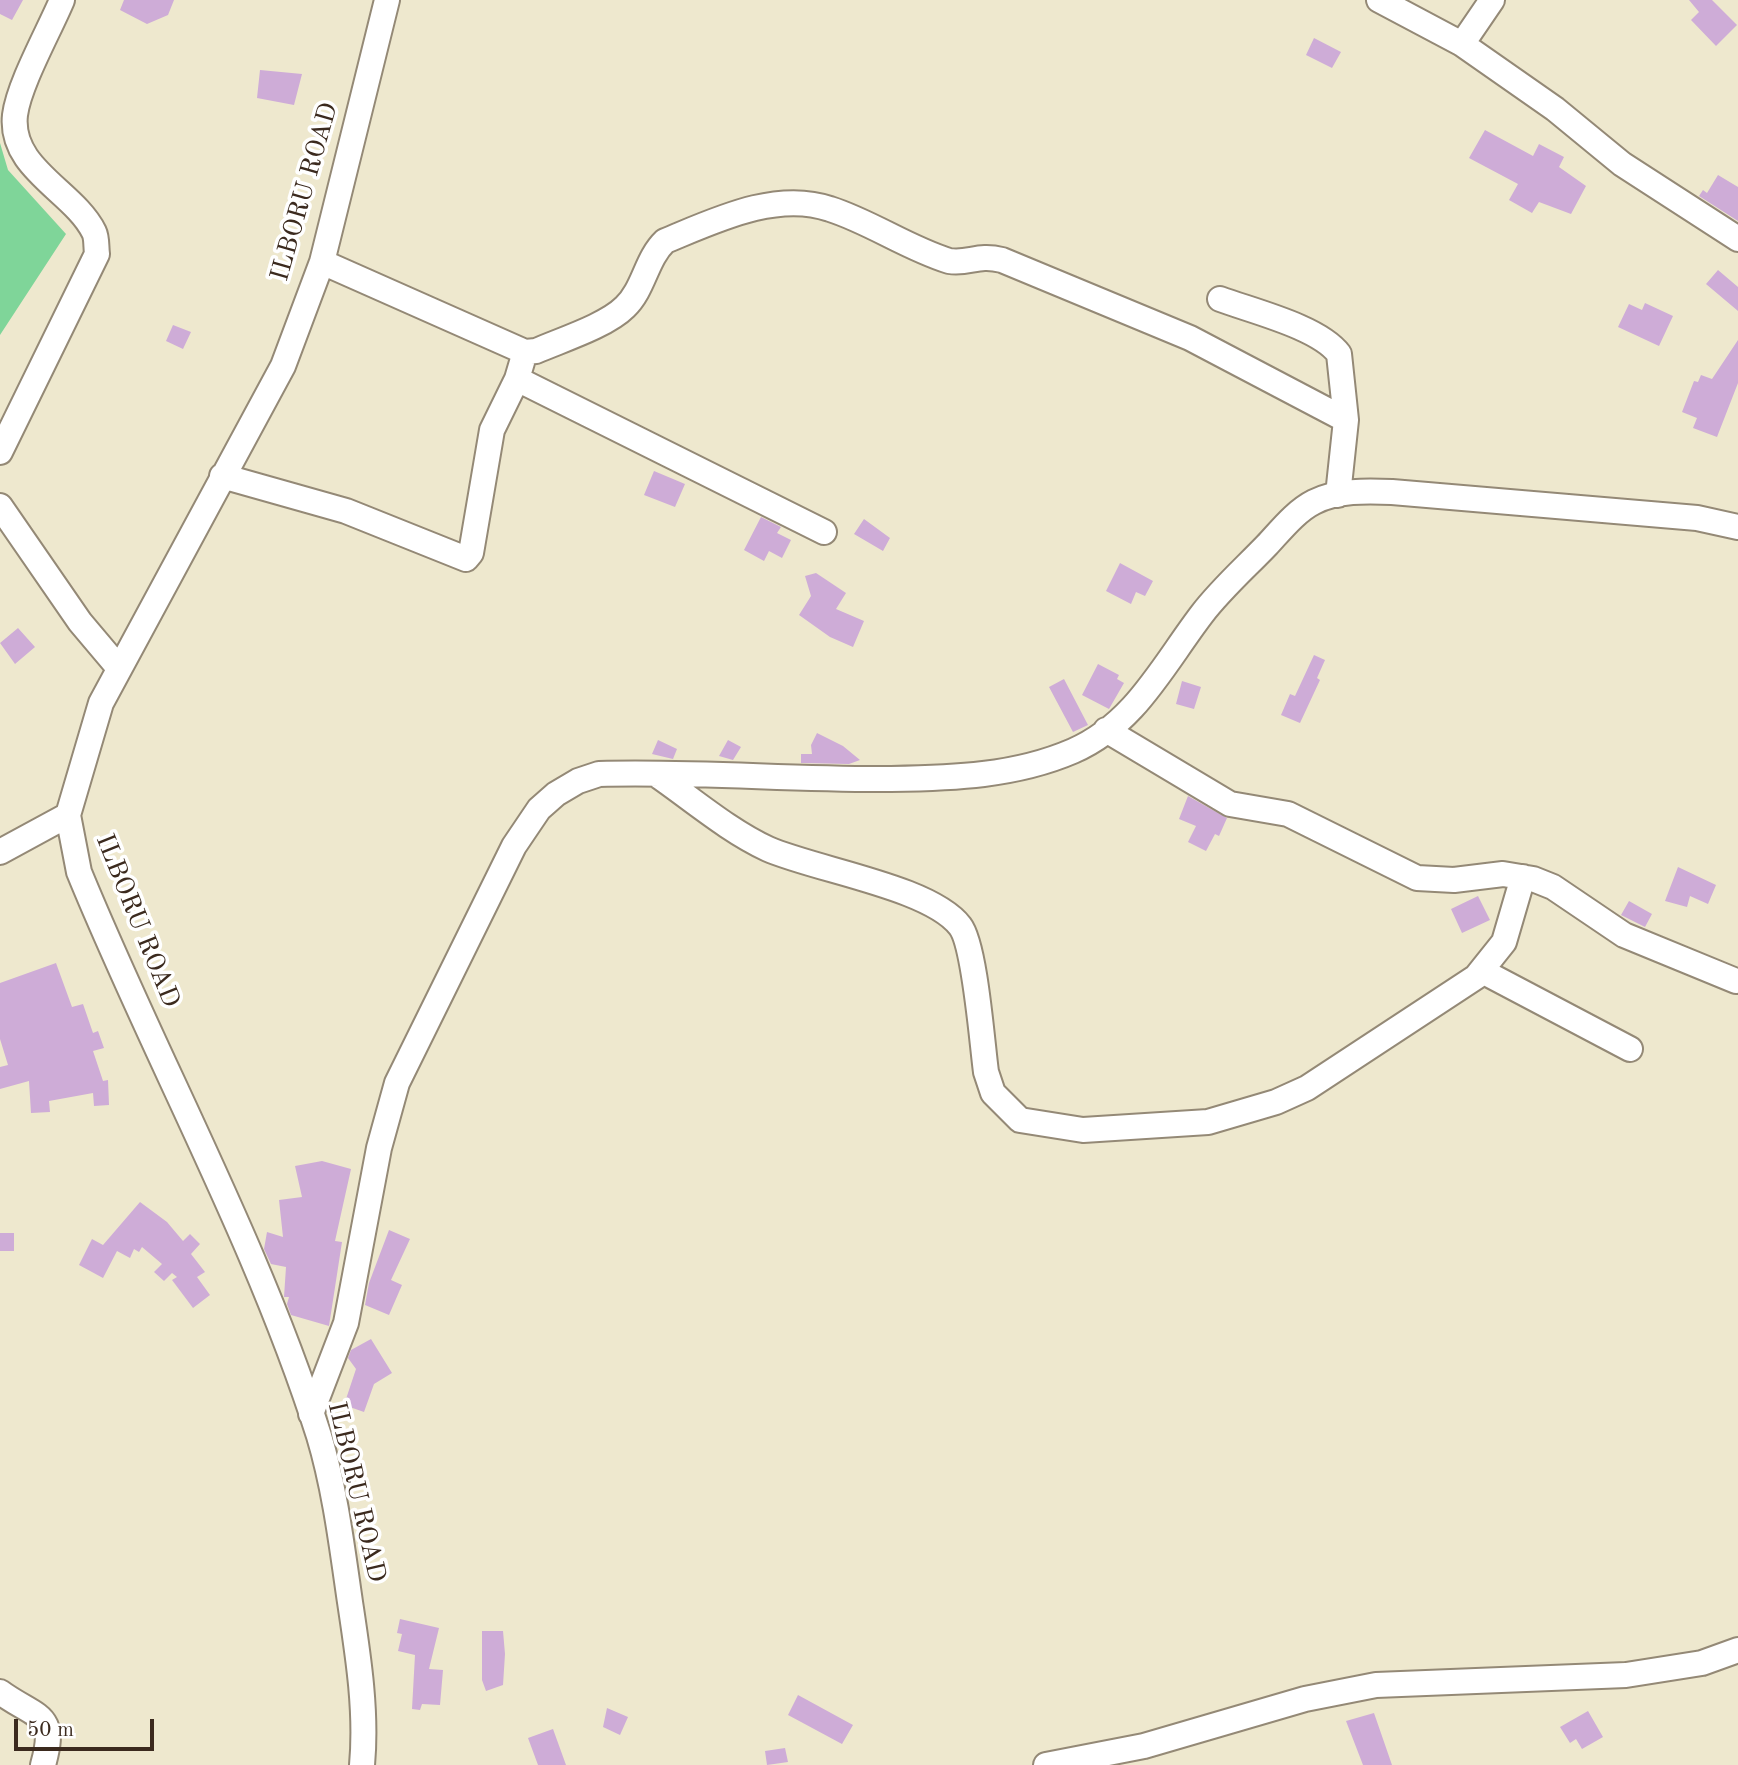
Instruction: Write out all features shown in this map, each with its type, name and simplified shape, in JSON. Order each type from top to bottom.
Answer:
[{"type":"street","points":[[0,452],[97,254],[95,234],[85,219],[34,167],[21,149],[16,132],[15,115],[20,97],[62,0]]},
{"type":"street","name":"ILBORU ROAD","points":[[363,1754],[356,1645],[344,1560],[319,1437],[289,1352],[79,872],[68,816],[101,703],[118,667],[283,366],[321,262],[387,0]]},
{"type":"street","points":[[1379,0],[1462,44],[1555,109],[1622,164],[1738,239]]},
{"type":"street","points":[[1462,44],[1492,0]]},
{"type":"street","points":[[321,262],[525,352],[536,351],[625,308],[636,293],[656,250],[665,241],[761,205],[799,203],[829,208],[948,261],[960,262],[983,256],[1002,260],[1190,338],[1346,420]]},
{"type":"street","points":[[1220,299],[1273,318],[1334,346],[1342,363],[1346,420],[1338,495]]},
{"type":"street","points":[[222,476],[346,511],[466,559],[471,553],[492,430],[517,379],[525,352]]},
{"type":"street","points":[[517,379],[824,532]]},
{"type":"street","points":[[311,1414],[352,1299],[387,1112],[397,1083],[514,846],[538,809],[578,781],[599,774],[837,780],[964,778],[1032,766],[1075,750],[1119,722],[1156,684],[1202,613],[1292,519],[1312,502],[1338,495],[1392,492],[1543,503],[1697,518],[1738,527]]},
{"type":"street","points":[[0,506],[80,622],[118,667]]},
{"type":"street","points":[[1106,730],[1210,795],[1230,804],[1288,814],[1418,878],[1454,880],[1503,873],[1553,887],[1624,935],[1736,981]]},
{"type":"street","points":[[657,775],[766,848],[903,893],[934,905],[952,918],[966,938],[986,1072],[993,1093],[1009,1112],[1036,1125],[1083,1130],[1208,1122],[1276,1102],[1307,1088],[1482,971],[1504,942],[1523,877]]},
{"type":"street","points":[[0,852],[68,816]]},
{"type":"street","points":[[1482,971],[1630,1049]]},
{"type":"street","points":[[1046,1765],[1144,1746],[1305,1699],[1376,1685],[1626,1675],[1702,1663],[1738,1650]]},
{"type":"street","points":[[0,1692],[43,1720],[49,1728],[50,1739],[43,1765]]},
{"type":"street","points":[[363,1754],[382,1765]]},
{"type":"green space","points":[[0,143],[8,170],[66,234],[0,335]]},
{"type":"building","points":[[0,0],[23,0],[12,20],[0,14]]},
{"type":"building","points":[[124,0],[174,0],[168,15],[147,24],[120,10]]},
{"type":"building","points":[[1689,0],[1712,0],[1737,25],[1716,46],[1691,20],[1699,12]]},
{"type":"building","points":[[1314,38],[1341,52],[1332,68],[1306,55]]},
{"type":"building","points":[[260,70],[302,74],[294,105],[257,98]]},
{"type":"building","points":[[1485,130],[1533,156],[1539,144],[1564,157],[1559,167],[1586,186],[1571,214],[1539,202],[1532,213],[1509,200],[1518,184],[1469,158]]},
{"type":"building","points":[[1718,175],[1738,187],[1738,221],[1699,196],[1703,190],[1707,193]]},
{"type":"building","points":[[1718,270],[1738,287],[1738,311],[1706,284]]},
{"type":"building","points":[[1645,303],[1673,316],[1659,346],[1618,327],[1629,304],[1642,310]]},
{"type":"building","points":[[173,325],[191,332],[183,349],[166,341]]},
{"type":"building","points":[[1738,340],[1738,383],[1717,437],[1693,428],[1697,418],[1682,412],[1694,381],[1698,382],[1701,375],[1712,379]]},
{"type":"building","points":[[654,471],[685,484],[675,507],[644,495]]},
{"type":"building","points":[[761,517],[781,527],[777,533],[791,540],[782,558],[769,551],[764,561],[744,550]]},
{"type":"building","points":[[864,519],[890,538],[883,551],[854,534]]},
{"type":"building","points":[[1120,563],[1153,581],[1145,596],[1136,592],[1131,604],[1106,591]]},
{"type":"building","points":[[816,573],[846,593],[836,609],[864,621],[853,647],[830,637],[799,615],[811,596],[805,576]]},
{"type":"building","points":[[18,628],[35,647],[15,664],[0,643]]},
{"type":"building","points":[[1314,655],[1325,660],[1317,678],[1320,680],[1300,723],[1281,715],[1290,694],[1295,696]]},
{"type":"building","points":[[1098,664],[1119,675],[1117,679],[1124,683],[1109,709],[1082,695]]},
{"type":"building","points":[[1064,679],[1088,725],[1073,732],[1049,687]]},
{"type":"building","points":[[1182,681],[1201,687],[1194,709],[1176,704]]},
{"type":"building","points":[[817,733],[843,746],[860,760],[849,764],[801,763],[801,754],[812,754],[811,745]]},
{"type":"building","points":[[658,740],[677,749],[673,759],[652,754]]},
{"type":"building","points":[[728,740],[741,747],[733,760],[719,756]]},
{"type":"building","points":[[1188,796],[1227,818],[1219,836],[1215,834],[1206,851],[1188,842],[1196,826],[1179,819]]},
{"type":"building","points":[[1678,867],[1716,885],[1708,904],[1690,896],[1687,907],[1665,901]]},
{"type":"building","points":[[1478,896],[1490,920],[1462,933],[1451,909]]},
{"type":"building","points":[[1629,901],[1652,914],[1645,927],[1621,915]]},
{"type":"building","points":[[56,963],[72,1007],[83,1004],[93,1033],[98,1031],[104,1048],[93,1051],[103,1081],[108,1080],[109,1105],[94,1106],[93,1093],[49,1101],[50,1112],[31,1113],[29,1081],[0,1089],[0,1067],[8,1065],[0,1039],[0,983]]},
{"type":"building","points":[[322,1161],[351,1169],[335,1241],[342,1242],[329,1326],[291,1315],[287,1304],[289,1297],[284,1297],[286,1267],[271,1264],[264,1249],[267,1232],[283,1237],[279,1200],[302,1197],[295,1166]]},
{"type":"building","points":[[140,1202],[167,1222],[183,1241],[190,1234],[200,1244],[191,1254],[205,1272],[197,1277],[210,1295],[193,1308],[172,1280],[177,1277],[172,1273],[164,1281],[154,1272],[162,1264],[142,1247],[139,1252],[134,1249],[130,1258],[117,1251],[103,1278],[79,1265],[92,1239],[103,1245]]},
{"type":"building","points":[[389,1230],[410,1239],[391,1280],[402,1285],[389,1315],[365,1305],[369,1283]]},
{"type":"building","points":[[0,1233],[14,1233],[14,1251],[0,1251]]},
{"type":"building","points":[[371,1339],[392,1373],[374,1384],[364,1412],[344,1405],[356,1369],[348,1358],[351,1350]]},
{"type":"building","points":[[400,1619],[439,1628],[429,1669],[443,1670],[440,1705],[422,1704],[420,1710],[412,1709],[415,1655],[398,1651],[402,1634],[397,1633]]},
{"type":"building","points":[[482,1631],[503,1631],[505,1654],[503,1685],[486,1691],[482,1680]]},
{"type":"building","points":[[798,1695],[853,1725],[842,1744],[788,1715]]},
{"type":"building","points":[[607,1708],[628,1717],[620,1735],[603,1727]]},
{"type":"building","points":[[1588,1711],[1603,1737],[1582,1749],[1576,1739],[1570,1743],[1560,1727]]},
{"type":"building","points":[[1374,1713],[1392,1765],[1363,1765],[1346,1721]]},
{"type":"building","points":[[553,1729],[566,1765],[538,1765],[528,1738]]},
{"type":"building","points":[[785,1748],[788,1762],[767,1765],[765,1751]]}]
